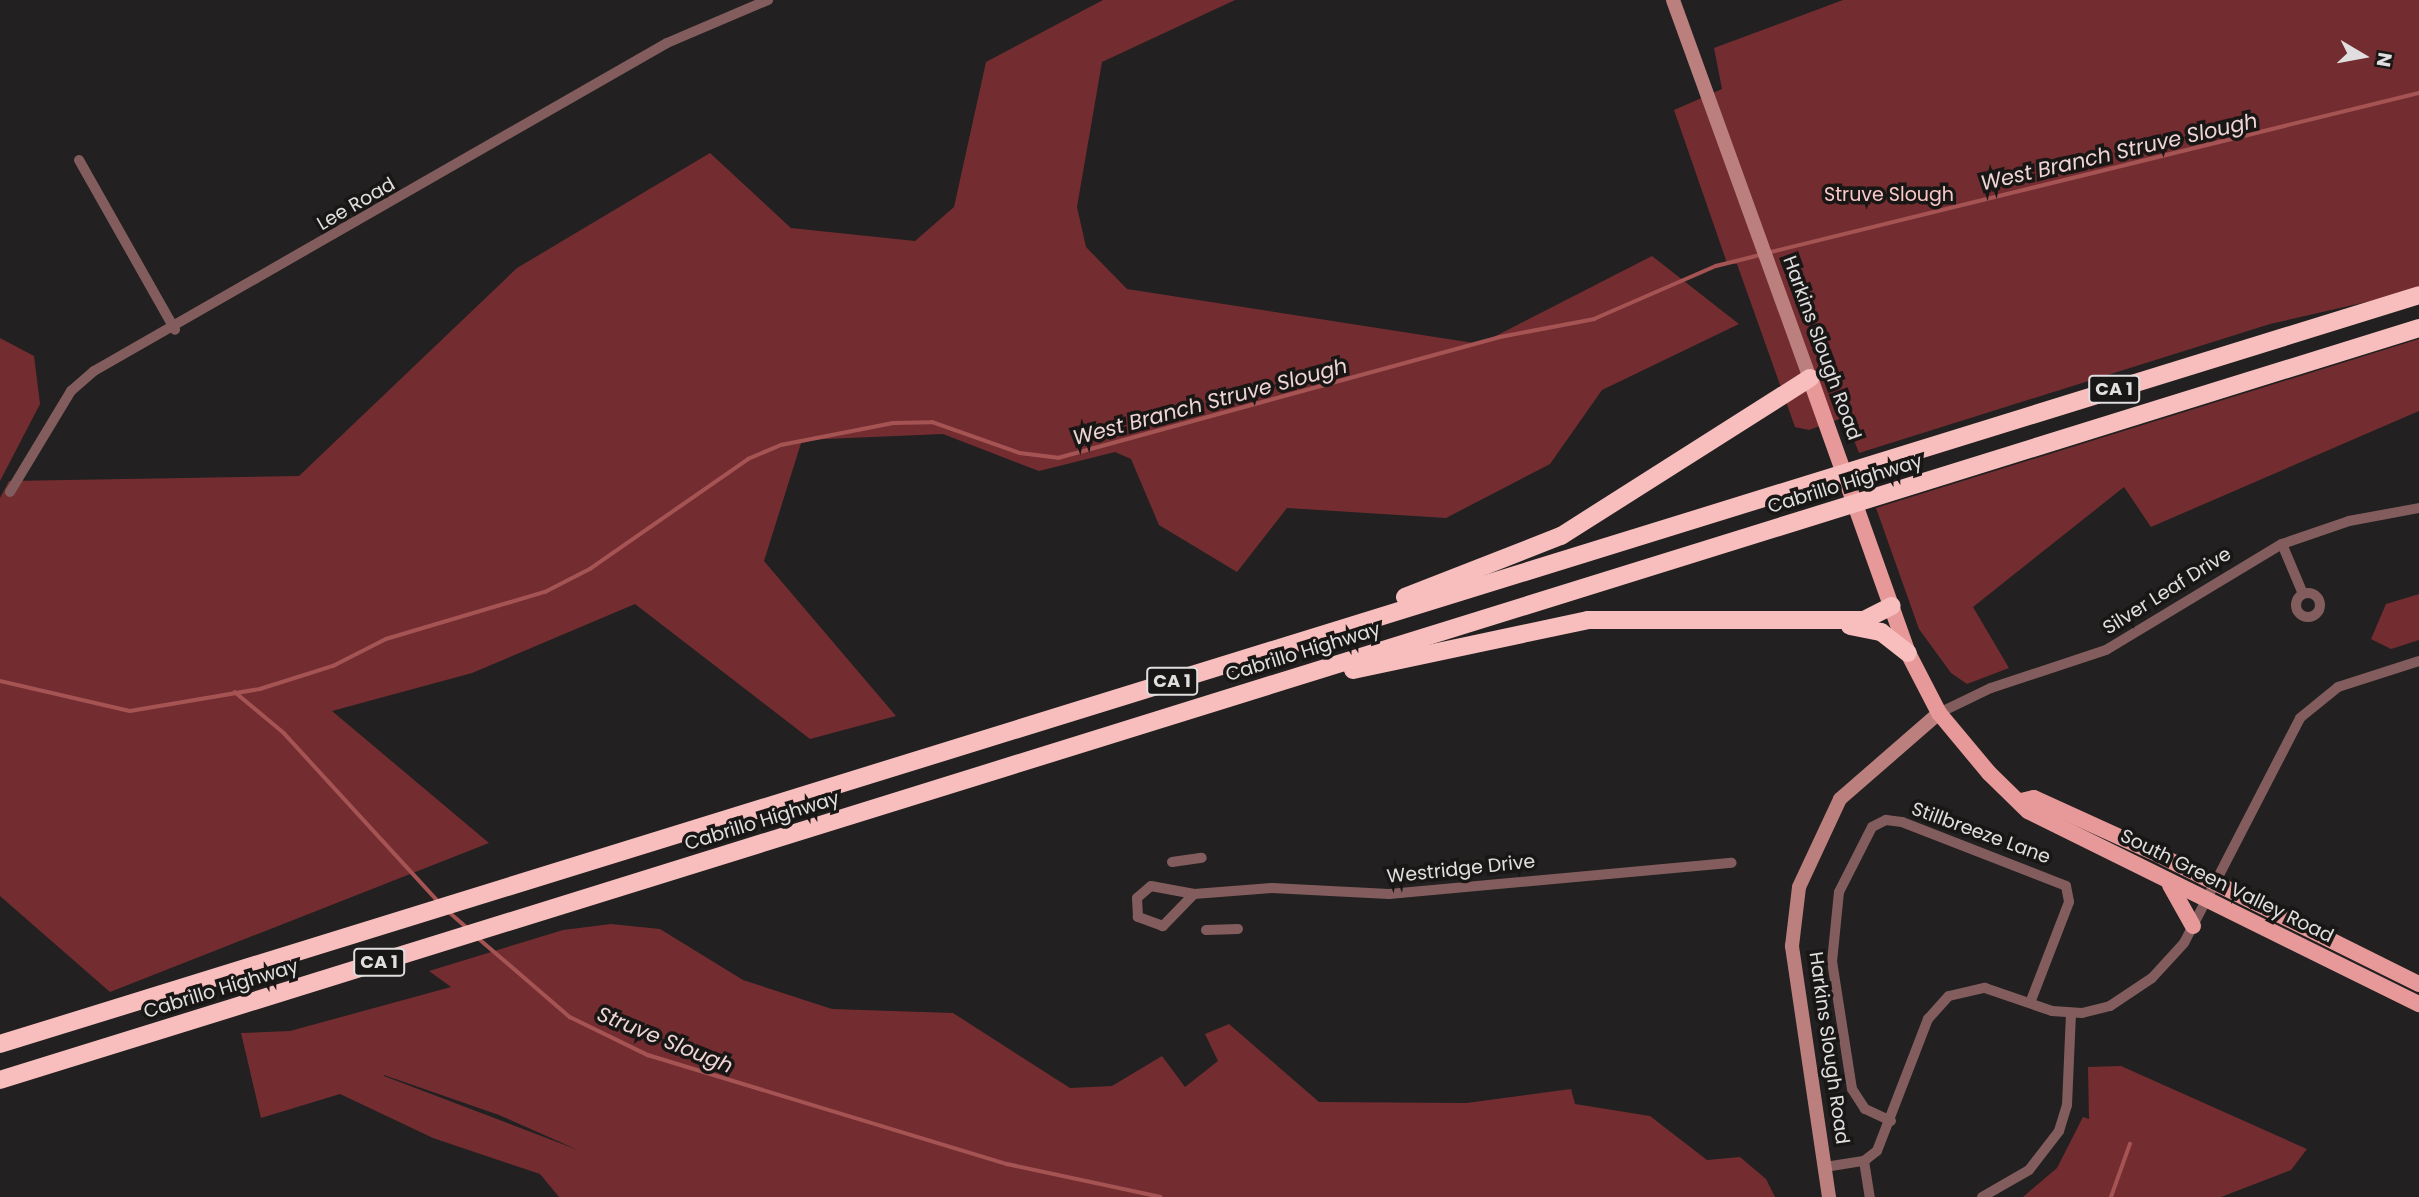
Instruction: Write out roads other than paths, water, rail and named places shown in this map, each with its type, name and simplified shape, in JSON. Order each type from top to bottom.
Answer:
[{"type":"highway","name":"Cabrillo Highway","points":[[0,1044],[2419,295]]},
{"type":"highway","name":"Cabrillo Highway","points":[[0,1080],[2419,328]]},
{"type":"highway","points":[[1298,643],[1553,539],[1810,378]]},
{"type":"highway","points":[[1264,687],[1588,620],[1864,620],[1892,606]]},
{"type":"highway","points":[[1731,621],[1861,627],[1881,632],[1908,653]]},
{"type":"main road","name":"Harkins Slough Road","points":[[1673,0],[1871,540],[1908,653],[1939,713],[1840,799],[1799,887],[1792,946],[1829,1197]]},
{"type":"main road","name":"South Green Valley Road","points":[[1939,713],[2028,811],[2419,1004]]},
{"type":"main road","name":"South Green Valley Road","points":[[2021,801],[2034,798],[2216,883],[2419,984]]},
{"type":"main road","points":[[2164,878],[2185,902],[2193,926]]},
{"type":"street","name":"Lee Road","points":[[10,492],[71,391],[94,372],[175,330],[667,43],[768,0]]},
{"type":"street","points":[[79,160],[175,330]]},
{"type":"street","name":"Silver Leaf Drive","points":[[1939,713],[1991,688],[2106,650],[2283,544],[2349,521],[2418,507]]},
{"type":"street","points":[[2283,544],[2304,594]]},
{"type":"street","points":[[1825,1167],[1864,1161],[1880,1147],[1928,1019],[1943,1001],[1978,987],[2071,1014],[2101,1010],[2142,987],[2173,959],[2193,926],[2308,708],[2338,687],[2419,661]]},
{"type":"street","name":"Stillbreeze Lane","points":[[1891,1121],[1866,1109],[1852,1089],[1832,962],[1839,892],[1872,827],[1886,820],[1902,822],[2068,888],[2069,902],[2030,1003]]},
{"type":"street","points":[[1172,862],[1202,858]]},
{"type":"street","name":"Westridge Drive","points":[[1194,894],[1163,926],[1138,917],[1137,898],[1151,886],[1194,894],[1272,888],[1389,894],[1732,863]]},
{"type":"street","points":[[1206,930],[1238,929]]},
{"type":"street","points":[[1982,1197],[2029,1170],[2059,1131],[2067,1105],[2071,1014]]},
{"type":"street","points":[[1864,1161],[1870,1197]]},
{"type":"waterway","name":"West Branch Struve Slough","points":[[1767,253],[2419,93]]},
{"type":"waterway","name":"West Branch Struve Slough","points":[[0,681],[130,711],[260,689],[333,666],[386,639],[545,592],[590,569],[748,459],[781,445],[893,423],[932,422],[1020,453],[1058,458],[1500,337],[1594,319],[1716,266],[1760,255]]},
{"type":"waterway","name":"Struve Slough","points":[[235,692],[284,733],[438,901]]},
{"type":"waterway","name":"Struve Slough","points":[[448,911],[469,929]]},
{"type":"waterway","name":"Struve Slough","points":[[477,937],[570,1017],[648,1055],[1007,1164],[1161,1197]]},
{"type":"waterway","points":[[2111,1197],[2130,1144]]}]
